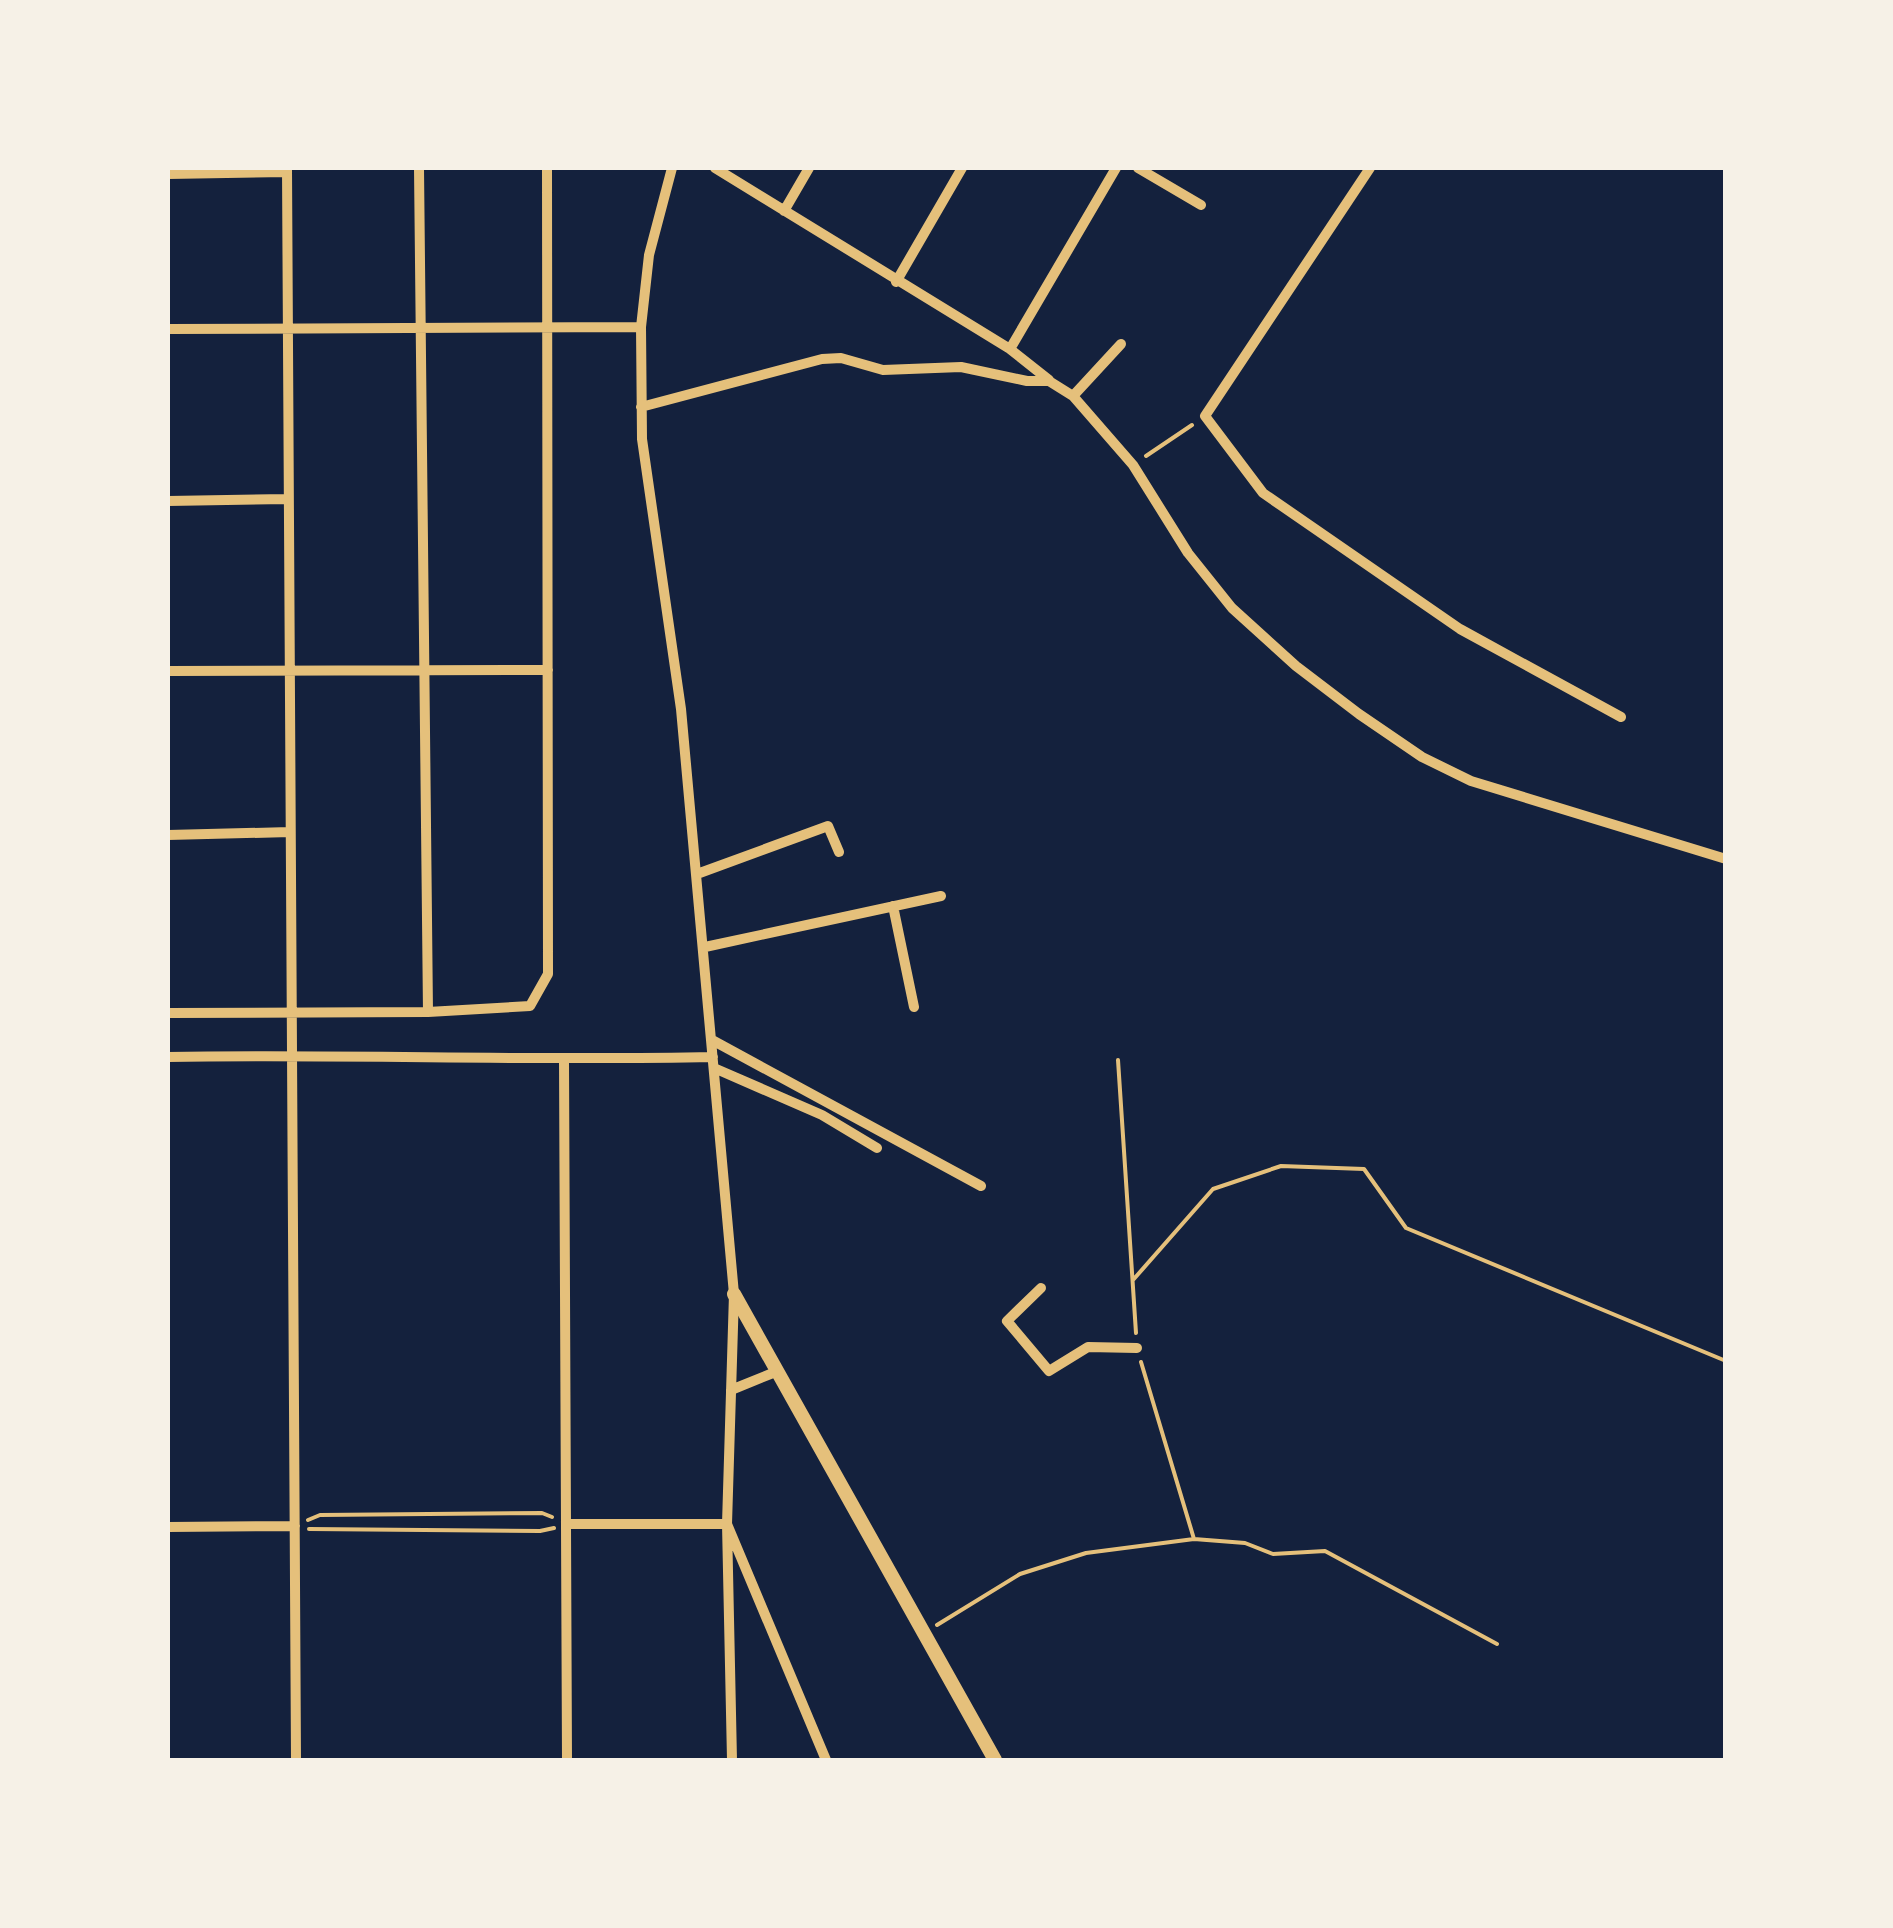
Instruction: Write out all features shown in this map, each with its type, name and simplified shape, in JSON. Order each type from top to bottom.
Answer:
[{"type":"street","points":[[419,168],[428,1012]]},
{"type":"street","points":[[168,1014],[428,1012],[530,1006],[548,974],[547,168]]},
{"type":"street","points":[[672,168],[650,255],[640,328],[640,407],[681,709],[734,1294],[727,1524],[732,1760]]},
{"type":"street","points":[[715,168],[1010,349],[1073,396],[1133,465],[1188,553],[1232,608],[1296,666],[1422,757],[1471,781],[1726,859]]},
{"type":"street","points":[[784,211],[809,168]]},
{"type":"street","points":[[896,282],[962,168]]},
{"type":"street","points":[[1010,349],[1116,168]]},
{"type":"street","points":[[1138,168],[1200,205]]},
{"type":"street","points":[[1370,168],[1204,416],[1263,493],[1460,629],[1621,716]]},
{"type":"street","points":[[168,174],[287,170],[296,1760]]},
{"type":"street","points":[[168,329],[640,328]]},
{"type":"street","points":[[1073,396],[1121,344]]},
{"type":"street","points":[[640,407],[822,359],[842,358],[877,370],[961,367],[1033,382],[1049,380]]},
{"type":"street","points":[[168,501],[287,499]]},
{"type":"street","points":[[168,671],[548,670]]},
{"type":"street","points":[[697,874],[828,826],[839,852]]},
{"type":"street","points":[[168,836],[290,832]]},
{"type":"street","points":[[705,947],[942,896]]},
{"type":"street","points":[[893,906],[914,1007]]},
{"type":"street","points":[[712,1040],[981,1186]]},
{"type":"street","points":[[168,1057],[292,1055],[713,1063],[822,1115],[877,1148]]},
{"type":"street","points":[[564,1060],[567,1760]]},
{"type":"street","points":[[1041,1288],[1008,1320],[1049,1371],[1088,1347],[1137,1348]]},
{"type":"street","points":[[734,1294],[995,1760]]},
{"type":"street","points":[[731,1390],[778,1370]]},
{"type":"street","points":[[567,1524],[727,1524]]},
{"type":"street","points":[[727,1524],[826,1760]]},
{"type":"street","points":[[168,1527],[295,1526]]},
{"type":"path","points":[[1133,465],[1204,416]]},
{"type":"path","points":[[1118,1060],[1137,1348],[1194,1539]]},
{"type":"path","points":[[1132,1280],[1213,1189],[1281,1166],[1364,1169],[1406,1228],[1726,1361]]},
{"type":"path","points":[[295,1526],[320,1515],[542,1513],[567,1524]]},
{"type":"path","points":[[295,1526],[320,1532],[540,1532],[567,1524]]},
{"type":"path","points":[[924,1632],[1020,1574],[1086,1553],[1194,1539],[1245,1543],[1273,1554],[1325,1552],[1497,1644]]}]
